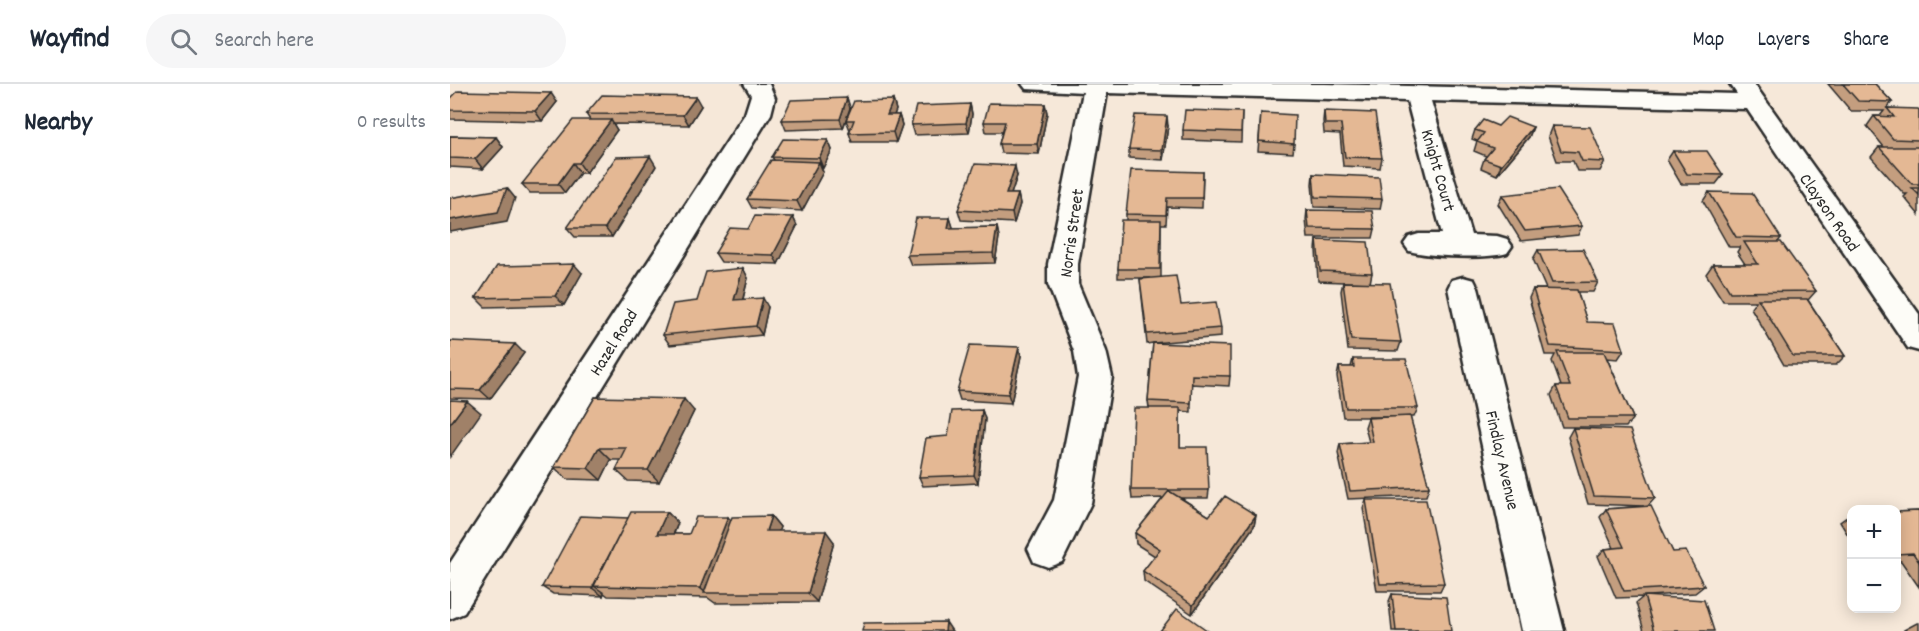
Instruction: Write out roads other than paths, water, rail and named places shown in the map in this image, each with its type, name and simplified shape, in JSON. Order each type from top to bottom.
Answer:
[{"type":"street","name":"Hazel Road","points":[[450,599],[758,114],[764,102],[762,90],[756,84]]},
{"type":"street","points":[[1034,84],[1417,94],[1747,93]]},
{"type":"street","name":"Norris Street","points":[[1048,549],[1072,503],[1095,377],[1090,351],[1063,284],[1064,264],[1096,86]]},
{"type":"street","name":"Clayson Road","points":[[1747,93],[1919,339]]},
{"type":"street","name":"Knight Court","points":[[1417,94],[1460,246]]},
{"type":"street","points":[[1419,244],[1497,246]]},
{"type":"street","name":"Findlay Avenue","points":[[1463,288],[1543,631]]}]
